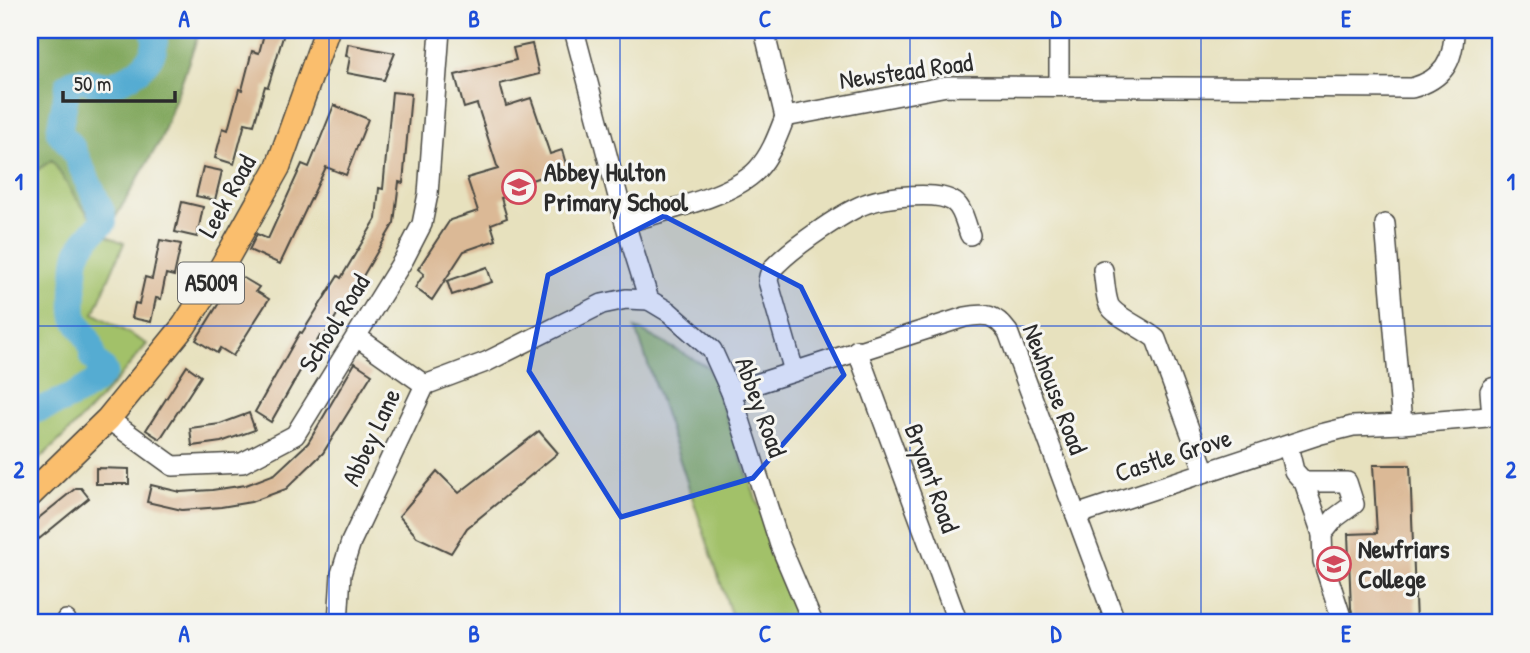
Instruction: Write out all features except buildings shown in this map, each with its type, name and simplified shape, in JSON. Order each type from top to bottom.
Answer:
[{"type":"main road","name":"Leek Road","points":[[30,495],[108,419],[184,326],[245,228],[278,167],[327,30]]},
{"type":"street","name":"School Road","points":[[108,419],[173,467],[242,463],[295,435],[416,239],[422,224],[428,194],[440,30]]},
{"type":"street","points":[[574,30],[625,223],[649,300]]},
{"type":"street","points":[[625,223],[734,188],[757,171],[772,149],[785,117],[764,30]]},
{"type":"street","points":[[1059,30],[1059,86]]},
{"type":"street","name":"Newstead Road","points":[[785,117],[947,86],[1412,88],[1428,84],[1440,76],[1452,52],[1454,30]]},
{"type":"street","points":[[794,371],[769,289],[769,274],[779,261],[852,210],[890,198],[944,198],[956,203],[970,235]]},
{"type":"street","points":[[852,210],[859,229]]},
{"type":"street","points":[[1385,224],[1402,424]]},
{"type":"street","points":[[1103,270],[1109,306],[1156,338],[1205,471]]},
{"type":"street","name":"Abbey Lane","points":[[338,623],[341,575],[351,542],[425,385],[486,362],[602,304],[626,299],[649,300]]},
{"type":"street","name":"Abbey Road","points":[[649,300],[669,312],[712,351],[731,392],[780,545],[813,623]]},
{"type":"street","name":"Newhouse Road","points":[[731,392],[965,317],[989,314],[1000,320],[1008,332],[1116,623]]},
{"type":"street","points":[[357,337],[425,385]]},
{"type":"street","name":"Bryant Road","points":[[858,350],[958,623]]},
{"type":"street","points":[[1496,416],[1490,391],[1500,386]]},
{"type":"street","name":"Castle Grove","points":[[1076,515],[1205,471],[1353,426],[1496,416]]},
{"type":"street","points":[[1288,446],[1322,534],[1323,561],[1343,623]]},
{"type":"street","points":[[1299,476],[1347,482],[1354,504],[1335,518],[1322,534]]},
{"type":"highlighted area","points":[[664,216],[801,287],[844,375],[753,478],[621,517],[529,371],[548,275]]},
{"type":"green space","points":[[30,30],[200,30],[161,139],[105,235],[124,243],[94,313],[147,344],[92,408],[30,467]]},
{"type":"green space","points":[[30,30],[200,30],[161,139],[105,235],[75,197],[52,160],[30,175]]},
{"type":"green space","points":[[636,328],[708,367],[774,548],[807,623],[734,623]]},
{"type":"waterway","points":[[30,412],[82,391],[105,371],[92,357],[89,341],[74,314],[77,257],[88,238],[104,222],[72,147],[59,132],[68,85],[77,80],[110,84],[128,77],[150,57],[154,49],[153,30]]},
{"type":"place","name":"Abbey Hulton Primary School","points":[[519,187]]},
{"type":"place","name":"Newfriars College","points":[[1334,564]]}]
